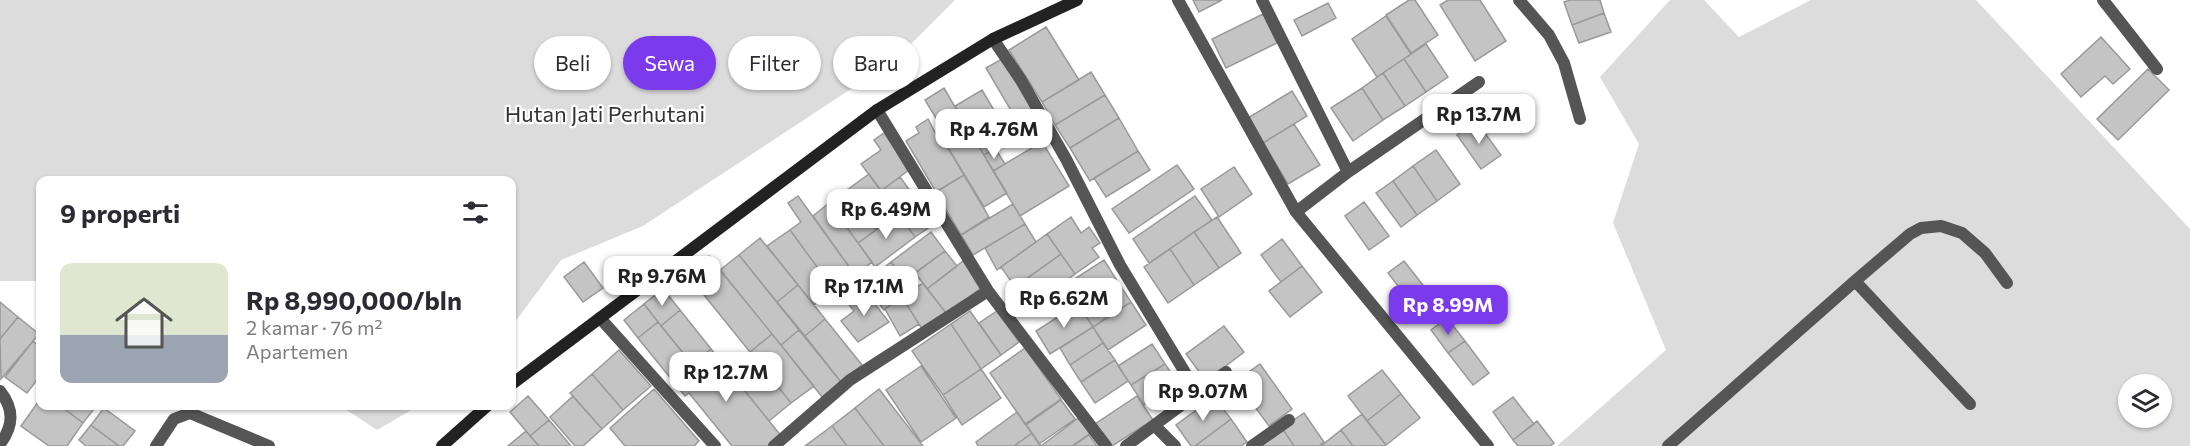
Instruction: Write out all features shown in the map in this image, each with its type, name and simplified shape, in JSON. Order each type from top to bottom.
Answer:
[{"type":"street","points":[[516,381],[876,110],[993,39],[1077,0]]},
{"type":"street","points":[[1178,0],[1296,212],[1488,446]]},
{"type":"street","points":[[1262,0],[1348,172]]},
{"type":"street","points":[[1519,0],[1549,35],[1564,63],[1580,119]]},
{"type":"street","points":[[2103,0],[2157,69]]},
{"type":"street","points":[[993,39],[1021,80],[1066,159],[1120,265],[1198,394]]},
{"type":"street","points":[[1296,212],[1348,172],[1479,82]]},
{"type":"street","points":[[876,110],[988,291],[1106,446]]},
{"type":"street","points":[[1668,446],[1855,281],[1910,234],[1922,228],[1941,226],[1962,233],[1973,242],[2007,284]]},
{"type":"street","points":[[1855,281],[1971,404]]},
{"type":"street","points":[[774,446],[850,380],[988,291]]},
{"type":"street","points":[[600,318],[715,446]]},
{"type":"street","points":[[1126,446],[1226,372]]},
{"type":"street","points":[[0,391],[10,404],[12,420],[5,443]]},
{"type":"street","points":[[442,446],[482,410]]},
{"type":"street","points":[[156,446],[174,418],[190,413],[269,446]]},
{"type":"street","points":[[1252,446],[1289,420]]},
{"type":"street","points":[[1155,426],[1175,446]]},
{"type":"green space","name":"Hutan Jati Perhutani","points":[[0,0],[954,0],[919,36],[833,36],[833,90],[849,90],[643,226],[561,260],[516,321],[516,176],[36,176],[36,281],[0,281]]},
{"type":"green space","points":[[1670,0],[1704,0],[1739,37],[1811,0],[1976,0],[2190,229],[2190,446],[1557,446],[1666,350],[1613,223],[1639,144],[1600,77]]},
{"type":"green space","points":[[347,410],[411,410],[377,430]]},
{"type":"building","points":[[1193,0],[1222,0],[1199,12]]},
{"type":"building","points":[[1409,0],[1415,0],[1438,35],[1411,53],[1386,15]]},
{"type":"building","points":[[1448,0],[1480,0],[1506,41],[1475,61],[1440,5]]},
{"type":"building","points":[[1600,0],[1604,13],[1572,25],[1564,2]]},
{"type":"building","points":[[1328,3],[1336,18],[1302,36],[1294,20]]},
{"type":"building","points":[[1604,13],[1611,32],[1579,43],[1572,25]]},
{"type":"building","points":[[1263,14],[1277,43],[1226,68],[1212,39]]},
{"type":"building","points":[[1386,16],[1411,54],[1377,77],[1352,39]]},
{"type":"building","points":[[1046,27],[1079,80],[1042,102],[1009,50]]},
{"type":"building","points":[[2101,37],[2130,69],[2113,84],[2105,76],[2081,97],[2061,74]]},
{"type":"building","points":[[1426,44],[1448,77],[1426,92],[1404,59]]},
{"type":"building","points":[[1002,59],[1036,116],[1020,126],[986,68]]},
{"type":"building","points":[[1404,59],[1426,92],[1405,106],[1383,73]]},
{"type":"building","points":[[2148,69],[2169,90],[2118,140],[2097,119]]},
{"type":"building","points":[[1091,72],[1105,95],[1055,125],[1042,102]]},
{"type":"building","points":[[1383,73],[1405,106],[1383,120],[1362,88]]},
{"type":"building","points":[[944,88],[962,119],[943,130],[925,100]]},
{"type":"building","points":[[1362,88],[1383,120],[1353,141],[1331,108]]},
{"type":"building","points":[[982,90],[1011,139],[984,155],[955,106]]},
{"type":"building","points":[[1292,91],[1307,116],[1263,143],[1248,118]]},
{"type":"building","points":[[1105,95],[1119,118],[1070,148],[1055,125]]},
{"type":"building","points":[[1119,118],[1138,151],[1090,181],[1070,148]]},
{"type":"building","points":[[928,119],[964,175],[936,192],[906,141],[919,133],[916,127]]},
{"type":"building","points":[[962,119],[1007,193],[984,207],[939,133]]},
{"type":"building","points":[[1476,121],[1501,155],[1481,169],[1457,135]]},
{"type":"building","points":[[1294,124],[1320,165],[1288,184],[1263,143]]},
{"type":"building","points":[[884,133],[910,169],[881,191],[861,164],[881,150],[874,140]]},
{"type":"building","points":[[1042,142],[1069,186],[1020,216],[993,171]]},
{"type":"building","points":[[995,148],[1005,164],[993,171],[984,155]]},
{"type":"building","points":[[1436,150],[1460,184],[1437,201],[1413,166]]},
{"type":"building","points":[[1138,151],[1150,170],[1106,197],[1094,178]]},
{"type":"building","points":[[1177,165],[1194,189],[1129,233],[1112,209]]},
{"type":"building","points":[[1413,166],[1437,201],[1417,215],[1393,181]]},
{"type":"building","points":[[1234,167],[1252,194],[1219,217],[1201,189]]},
{"type":"building","points":[[869,174],[898,214],[876,230],[847,190]]},
{"type":"building","points":[[964,175],[989,217],[961,235],[936,192]]},
{"type":"building","points":[[900,177],[919,203],[926,197],[937,211],[929,217],[934,224],[915,237],[881,191]]},
{"type":"building","points":[[1393,181],[1417,215],[1401,227],[1376,193]]},
{"type":"building","points":[[847,190],[876,230],[858,243],[829,203]]},
{"type":"building","points":[[798,196],[855,275],[834,290],[790,230],[801,222],[788,203]]},
{"type":"building","points":[[1195,196],[1212,220],[1149,263],[1133,239]]},
{"type":"building","points":[[1364,202],[1389,236],[1369,250],[1345,216]]},
{"type":"building","points":[[829,203],[872,262],[855,275],[813,216]]},
{"type":"building","points":[[1013,204],[1025,224],[973,255],[961,235]]},
{"type":"building","points":[[898,214],[915,237],[875,267],[858,243]]},
{"type":"building","points":[[1071,217],[1081,233],[1089,227],[1100,243],[1092,248],[1099,257],[1075,274],[1047,234]]},
{"type":"building","points":[[1217,217],[1241,253],[1219,268],[1194,232]]},
{"type":"building","points":[[1025,224],[1036,242],[997,270],[985,248]]},
{"type":"building","points":[[790,230],[834,290],[814,305],[767,246]]},
{"type":"building","points":[[931,232],[945,251],[905,281],[891,262]]},
{"type":"building","points":[[1194,232],[1219,268],[1194,285],[1170,249]]},
{"type":"building","points":[[1047,234],[1061,254],[1015,287],[1001,267]]},
{"type":"building","points":[[760,238],[798,285],[777,302],[739,255]]},
{"type":"building","points":[[1282,239],[1302,266],[1281,282],[1261,255]]},
{"type":"building","points":[[1170,249],[1194,285],[1168,303],[1144,267]]},
{"type":"building","points":[[945,251],[957,266],[927,289],[915,273]]},
{"type":"building","points":[[1061,254],[1075,274],[1029,307],[1015,287]]},
{"type":"building","points":[[739,255],[799,330],[781,345],[720,270]]},
{"type":"building","points":[[709,256],[772,334],[750,352],[687,274]]},
{"type":"building","points":[[1104,260],[1116,279],[1088,297],[1076,278]]},
{"type":"building","points":[[963,261],[982,287],[947,314],[927,289]]},
{"type":"building","points":[[1404,261],[1426,289],[1410,302],[1388,273]]},
{"type":"building","points":[[584,262],[603,288],[583,302],[564,277]]},
{"type":"building","points":[[891,262],[911,289],[884,310],[863,284]]},
{"type":"building","points":[[1302,266],[1322,292],[1290,317],[1269,291]]},
{"type":"building","points":[[1116,279],[1131,302],[1093,327],[1078,304]]},
{"type":"building","points":[[923,283],[946,313],[922,329],[902,297]]},
{"type":"building","points":[[798,285],[825,319],[805,336],[777,302]]},
{"type":"building","points":[[663,289],[680,310],[661,326],[644,304]]},
{"type":"building","points":[[863,289],[889,322],[858,342],[841,321],[854,311],[847,302]]},
{"type":"building","points":[[902,297],[919,324],[900,336],[885,309]]},
{"type":"building","points":[[0,302],[18,317],[0,339]]},
{"type":"building","points":[[1131,302],[1146,325],[1108,350],[1093,327]]},
{"type":"building","points":[[644,304],[658,322],[638,338],[624,320]]},
{"type":"building","points":[[1078,304],[1093,327],[1050,354],[1036,331]]},
{"type":"building","points":[[680,310],[711,349],[692,364],[661,326]]},
{"type":"building","points":[[970,311],[1001,355],[981,369],[951,324]]},
{"type":"building","points":[[997,311],[1019,342],[1001,355],[979,323]]},
{"type":"building","points":[[18,317],[36,332],[36,338],[1,379],[0,339]]},
{"type":"building","points":[[1447,318],[1465,341],[1448,353],[1431,330]]},
{"type":"building","points":[[825,319],[862,365],[841,382],[805,336]]},
{"type":"building","points":[[658,322],[692,364],[672,380],[638,338]]},
{"type":"building","points":[[951,324],[981,369],[943,395],[912,351]]},
{"type":"building","points":[[1224,326],[1244,352],[1206,381],[1186,354]]},
{"type":"building","points":[[1093,327],[1103,343],[1070,365],[1060,348]]},
{"type":"building","points":[[799,330],[841,382],[822,397],[781,345]]},
{"type":"building","points":[[772,334],[814,386],[791,403],[750,352]]},
{"type":"building","points":[[33,341],[36,344],[36,381],[27,393],[5,377]]},
{"type":"building","points":[[1465,341],[1489,373],[1473,385],[1448,353]]},
{"type":"building","points":[[1103,343],[1115,360],[1081,382],[1070,365]]},
{"type":"building","points":[[1152,344],[1165,364],[1131,385],[1118,366]]},
{"type":"building","points":[[1025,348],[1061,399],[1025,424],[990,373]]},
{"type":"building","points":[[711,349],[782,437],[771,446],[732,446],[689,393],[685,396],[672,380]]},
{"type":"building","points":[[619,350],[651,386],[623,410],[592,374]]},
{"type":"building","points":[[750,352],[791,403],[769,421],[728,370]]},
{"type":"building","points":[[1115,360],[1128,381],[1095,403],[1081,382]]},
{"type":"building","points":[[1165,364],[1178,383],[1144,405],[1131,385]]},
{"type":"building","points":[[1260,364],[1292,409],[1269,426],[1236,381]]},
{"type":"building","points":[[921,366],[956,418],[921,442],[886,390]]},
{"type":"building","points":[[981,369],[1001,398],[962,425],[943,395]]},
{"type":"building","points":[[1382,370],[1401,394],[1367,421],[1348,396]]},
{"type":"building","points":[[592,374],[623,410],[602,429],[570,393]]},
{"type":"building","points":[[654,389],[699,441],[694,446],[625,446],[610,428]]},
{"type":"building","points":[[879,389],[923,446],[884,446],[855,408]]},
{"type":"building","points":[[1401,394],[1420,418],[1386,445],[1367,421]]},
{"type":"building","points":[[528,396],[549,420],[530,436],[510,412],[516,410],[516,407]]},
{"type":"building","points":[[573,396],[602,429],[583,446],[575,446],[550,417]]},
{"type":"building","points":[[1137,396],[1153,420],[1112,446],[1095,424]]},
{"type":"building","points":[[1214,397],[1231,419],[1195,446],[1191,446],[1176,425]]},
{"type":"building","points":[[1513,397],[1534,424],[1513,440],[1493,412]]},
{"type":"building","points":[[1061,400],[1075,419],[1039,444],[1026,425]]},
{"type":"building","points":[[36,405],[36,410],[66,410],[83,423],[67,446],[49,446],[21,426]]},
{"type":"building","points":[[855,408],[884,446],[847,446],[832,426]]},
{"type":"building","points":[[66,410],[93,410],[83,423]]},
{"type":"building","points":[[102,410],[107,410],[135,431],[123,446],[119,446],[91,425]]},
{"type":"building","points":[[1017,412],[1032,433],[1014,446],[978,446],[976,442]]},
{"type":"building","points":[[1304,413],[1324,442],[1319,446],[1294,446],[1282,428]]},
{"type":"building","points":[[1362,414],[1386,445],[1353,446],[1341,430]]},
{"type":"building","points":[[1081,416],[1092,432],[1072,446],[1041,446]]},
{"type":"building","points":[[1231,419],[1247,442],[1241,446],[1195,446]]},
{"type":"building","points":[[549,420],[571,446],[539,446],[530,436]]},
{"type":"building","points":[[1537,421],[1554,443],[1550,446],[1518,446],[1513,440]]},
{"type":"building","points":[[91,425],[119,446],[86,446],[79,440]]},
{"type":"building","points":[[832,426],[847,446],[805,446]]},
{"type":"building","points":[[1282,428],[1294,446],[1260,446]]},
{"type":"building","points":[[1341,430],[1353,446],[1321,446]]},
{"type":"building","points":[[526,431],[539,446],[508,446]]},
{"type":"building","points":[[1032,433],[1041,446],[1014,446]]},
{"type":"building","points":[[1089,435],[1097,446],[1073,446]]}]
